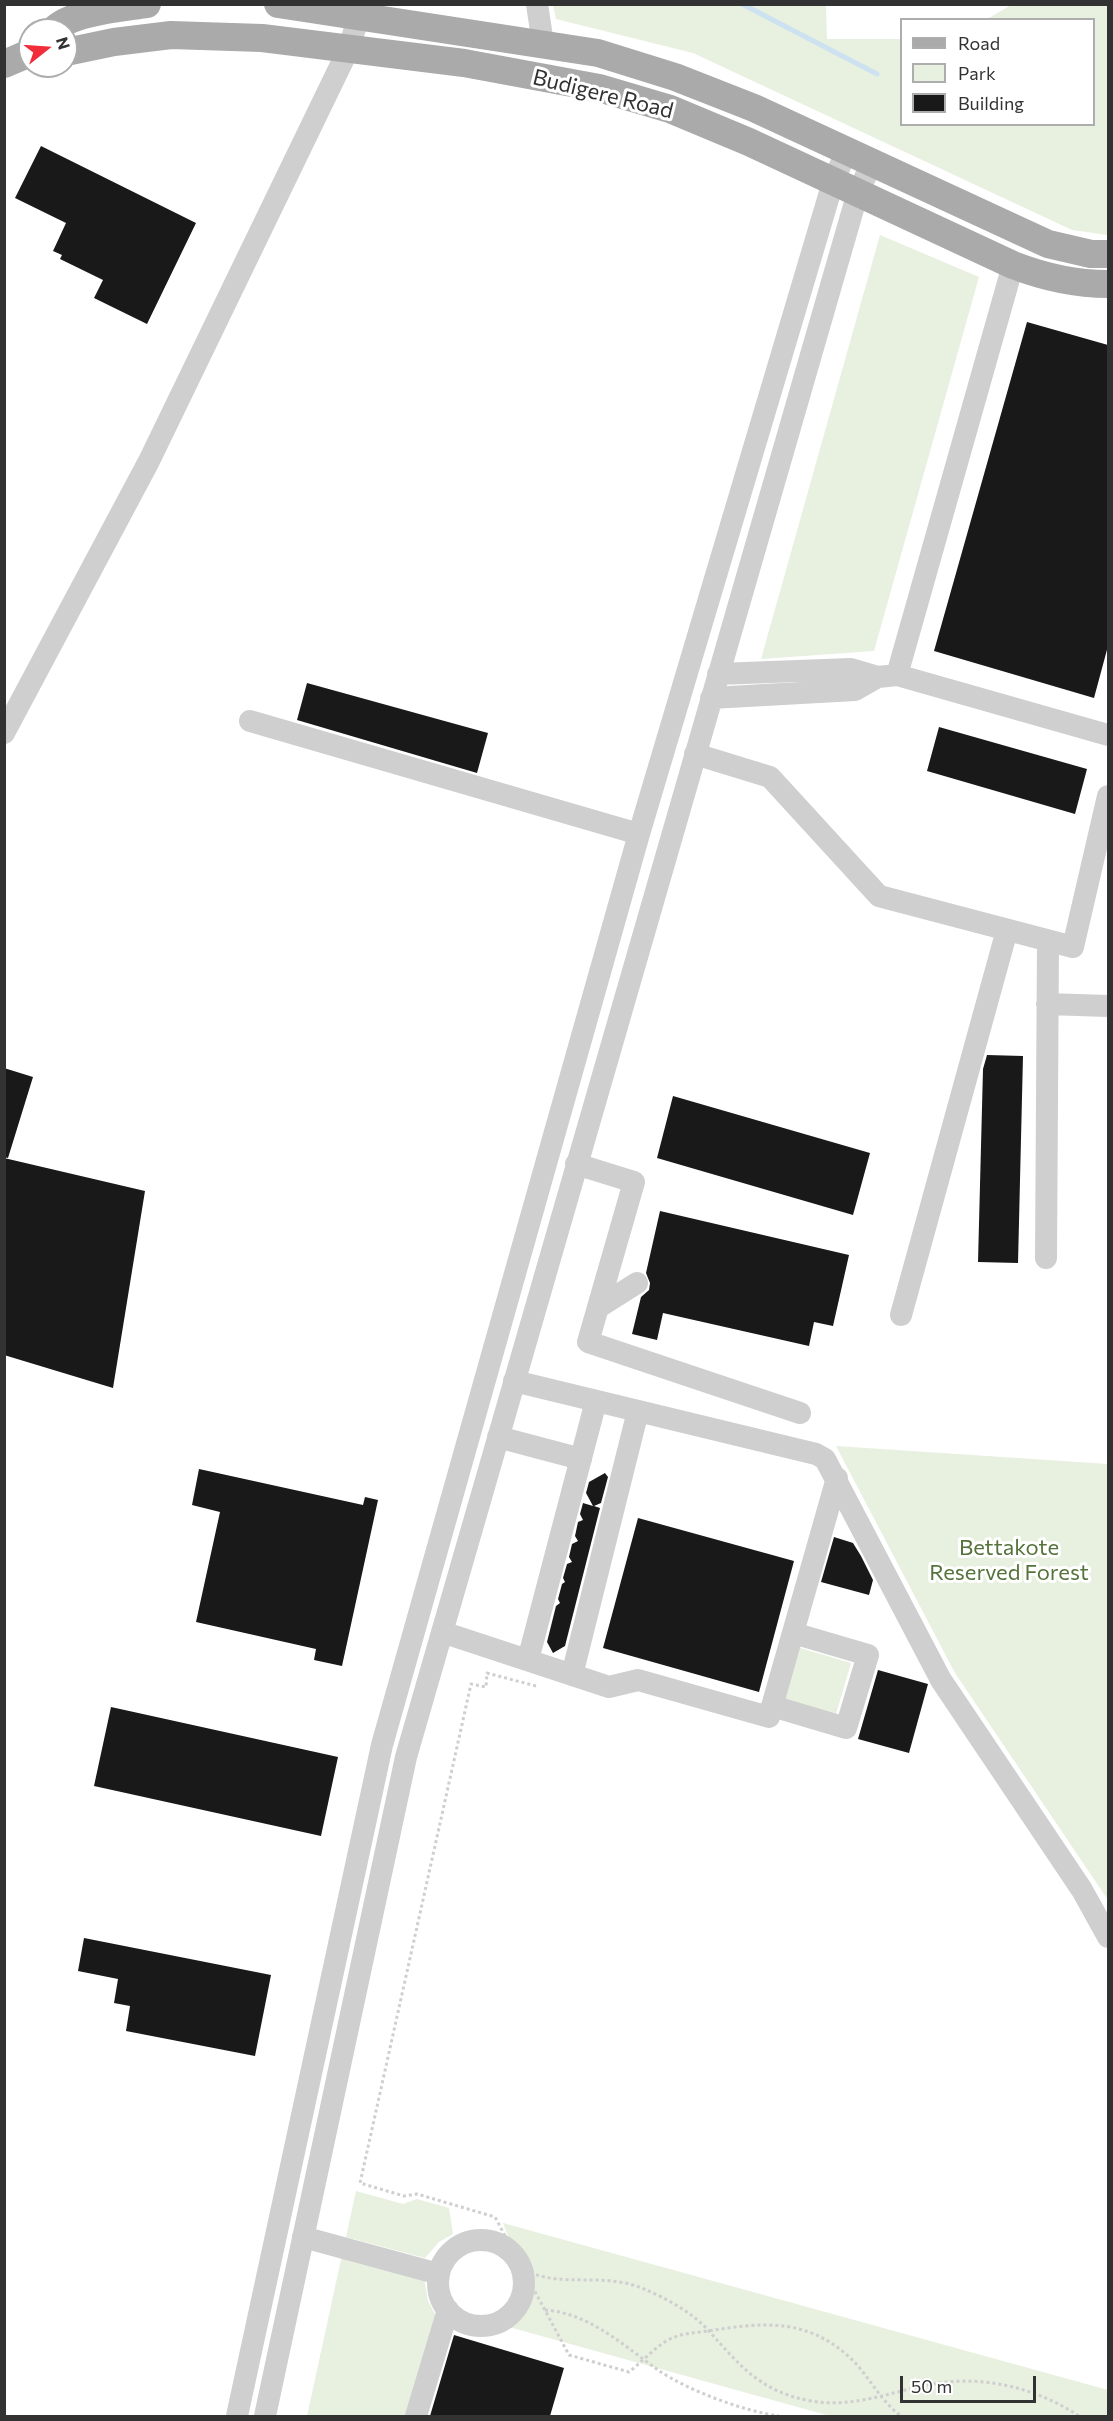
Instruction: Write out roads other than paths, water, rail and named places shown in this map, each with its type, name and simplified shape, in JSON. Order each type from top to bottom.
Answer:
[{"type":"main road","points":[[78,18],[107,10],[147,4]]},
{"type":"main road","name":"Budigere Road","points":[[278,4],[598,53],[675,77],[754,108],[1048,244],[1091,254],[1108,254]]},
{"type":"main road","name":"Budigere Road","points":[[78,50],[114,42],[171,35],[262,38],[464,63],[599,88],[670,109],[846,186],[1013,265],[1039,275],[1088,284],[1108,284]]},
{"type":"main road","points":[[4,64],[18,58]]},
{"type":"street","points":[[537,4],[543,44]]},
{"type":"street","points":[[4,733],[149,461],[349,48],[359,15]]},
{"type":"street","points":[[267,2414],[406,1757],[718,674],[846,186],[847,151]]},
{"type":"street","points":[[237,2416],[382,1745],[639,834],[846,186],[872,163]]},
{"type":"street","points":[[711,698],[855,690],[887,676],[1013,265]]},
{"type":"street","points":[[718,674],[851,669],[887,676],[1108,735]]},
{"type":"street","points":[[250,721],[639,834]]},
{"type":"street","points":[[695,753],[770,777],[879,896],[1073,947],[1108,796]]},
{"type":"street","points":[[901,1316],[1007,930]]},
{"type":"street","points":[[1046,1258],[1048,941]]},
{"type":"street","points":[[1047,1004],[1108,1006]]},
{"type":"street","points":[[576,1164],[634,1182],[588,1342],[800,1413]]},
{"type":"street","points":[[599,1306],[637,1283]]},
{"type":"street","points":[[514,1381],[816,1454],[825,1459],[941,1680],[1082,1890],[1108,1937]]},
{"type":"street","points":[[528,1660],[596,1401]]},
{"type":"street","points":[[573,1675],[638,1411]]},
{"type":"street","points":[[498,1437],[581,1459]]},
{"type":"street","points":[[442,1632],[609,1687],[638,1680],[768,1717],[837,1478]]},
{"type":"street","points":[[772,1706],[846,1728],[867,1655],[792,1633]]},
{"type":"street","points":[[303,2237],[439,2274]]},
{"type":"street","points":[[477,2240],[499,2244],[516,2258],[521,2268],[523,2290],[519,2302],[504,2319],[483,2326],[471,2325],[460,2321],[448,2310],[440,2296],[439,2274],[448,2255],[457,2247],[477,2240]]},
{"type":"street","points":[[416,2416],[448,2310]]},
{"type":"waterway","points":[[742,4],[877,74]]},
{"type":"park label","name":"Bettakote Reserved Forest","points":[[1009,1560]]}]
